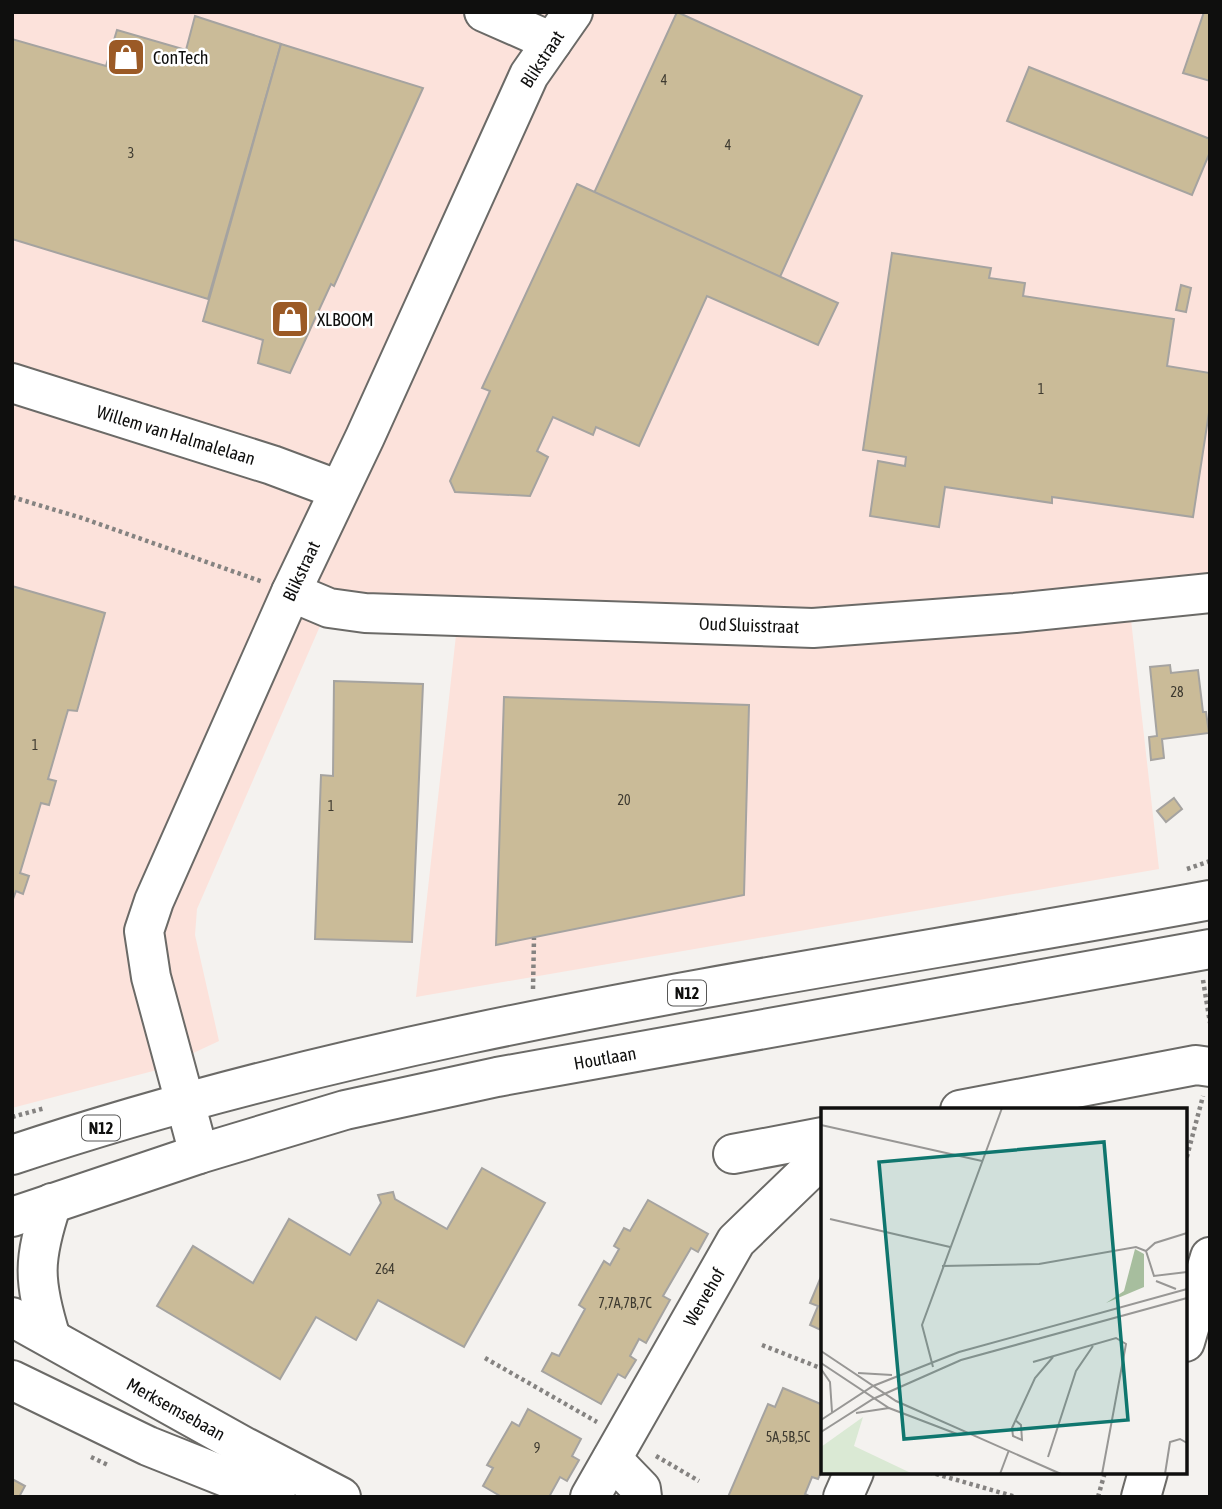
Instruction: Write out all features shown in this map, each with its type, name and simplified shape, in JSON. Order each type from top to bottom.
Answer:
[{"type":"street","points":[[484,12],[562,27]]},
{"type":"street","name":"Blikstraat","points":[[199,1154],[151,977],[144,930],[153,901],[291,592],[529,75],[562,27]]},
{"type":"street","name":"Willem van Halmalelaan","points":[[12,383],[272,465],[339,490]]},
{"type":"street","name":"Oud Sluisstraat","points":[[291,592],[329,608],[365,613],[813,628],[1015,613],[1210,593]]},
{"type":"street","name":"N12","points":[[14,1154],[184,1103],[338,1061],[488,1028],[1210,900]]},
{"type":"street","name":"Houtlaan","points":[[12,1217],[199,1154],[345,1110],[497,1077],[1204,950]]},
{"type":"street","points":[[979,1108],[1057,1100],[1196,1065],[1208,1079]]},
{"type":"street","points":[[733,1154],[821,1136]]},
{"type":"street","name":"Wervehof","points":[[590,1497],[736,1241],[821,1159]]},
{"type":"street","points":[[51,1338],[43,1313],[36,1263],[52,1203]]},
{"type":"street","points":[[1187,1335],[1210,1257]]},
{"type":"street","name":"Merksemsebaan","points":[[12,1317],[245,1447],[341,1497]]},
{"type":"street","points":[[12,1380],[148,1446],[276,1497]]},
{"type":"street","points":[[618,1448],[641,1489],[642,1497]]},
{"type":"street","points":[[844,1497],[853,1474]]},
{"type":"street","points":[[1141,1497],[1147,1474]]},
{"type":"path","points":[[12,497],[291,592]]},
{"type":"path","points":[[533,992],[534,938]]},
{"type":"path","points":[[1204,950],[1210,1023]]},
{"type":"path","points":[[1187,1157],[1208,1079]]},
{"type":"path","points":[[762,1345],[821,1368]]},
{"type":"path","points":[[485,1358],[618,1448],[699,1481]]},
{"type":"path","points":[[936,1474],[1016,1497]]},
{"type":"path","points":[[1098,1497],[1104,1474]]},
{"type":"shaded area","points":[[12,12],[1210,12],[1210,593],[1129,602],[1159,869],[416,997],[456,635],[320,626],[197,909],[195,935],[219,1041],[157,1070],[12,1108]]},
{"type":"building","points":[[677,12],[862,96],[780,277],[594,193]]},
{"type":"building","points":[[1204,12],[1210,12],[1210,81],[1183,73]]},
{"type":"building","points":[[195,16],[281,44],[208,299],[12,239],[12,39],[106,66],[117,30],[186,50]]},
{"type":"building","points":[[281,44],[423,88],[334,286],[331,284],[290,373],[258,363],[263,340],[203,321]]},
{"type":"building","points":[[1029,67],[1210,139],[1210,152],[1192,195],[1007,121]]},
{"type":"building","points":[[577,184],[838,303],[818,345],[707,296],[639,446],[596,427],[593,435],[553,417],[537,451],[548,457],[530,496],[455,492],[450,481],[490,391],[482,388]]},
{"type":"building","points":[[892,253],[991,268],[989,278],[1025,283],[1023,296],[1174,319],[1167,366],[1210,373],[1210,406],[1193,517],[1052,497],[1052,503],[945,487],[939,527],[870,516],[878,461],[905,466],[906,457],[863,450]]},
{"type":"building","points":[[1181,285],[1191,288],[1186,312],[1176,310]]},
{"type":"building","points":[[12,586],[105,613],[77,711],[68,710],[48,779],[56,781],[49,805],[41,803],[20,873],[29,876],[23,894],[16,891],[12,902]]},
{"type":"building","points":[[1170,665],[1171,673],[1198,670],[1203,712],[1206,712],[1209,733],[1162,739],[1164,758],[1151,760],[1149,737],[1157,736],[1150,667]]},
{"type":"building","points":[[334,681],[423,684],[412,942],[315,939],[321,775],[333,776]]},
{"type":"building","points":[[504,697],[749,705],[744,895],[496,945]]},
{"type":"building","points":[[1174,798],[1182,809],[1166,822],[1157,811]]},
{"type":"building","points":[[482,1168],[545,1203],[464,1347],[378,1300],[356,1340],[316,1317],[280,1379],[157,1306],[193,1246],[253,1283],[289,1219],[350,1255],[381,1203],[378,1195],[393,1192],[395,1199],[447,1229]]},
{"type":"building","points":[[648,1200],[708,1234],[698,1252],[691,1248],[663,1296],[670,1300],[646,1343],[639,1339],[630,1356],[636,1360],[625,1378],[618,1374],[601,1404],[542,1371],[552,1353],[559,1356],[585,1309],[579,1305],[604,1261],[610,1265],[619,1249],[614,1246],[624,1228],[630,1231]]},
{"type":"building","points":[[821,1277],[821,1330],[810,1325],[818,1306],[810,1303]]},
{"type":"building","points":[[783,1388],[821,1404],[821,1472],[818,1479],[812,1477],[805,1494],[811,1497],[728,1497],[768,1404],[775,1407]]},
{"type":"building","points":[[528,1409],[581,1439],[572,1456],[579,1460],[567,1481],[560,1477],[549,1497],[502,1497],[483,1486],[493,1468],[487,1465],[512,1422],[519,1426]]},
{"type":"building","points":[[12,1479],[25,1486],[19,1497],[12,1497]]},
{"type":"place","name":"ConTech","points":[[126,57]]},
{"type":"place","name":"XLBOOM","points":[[290,319]]}]
